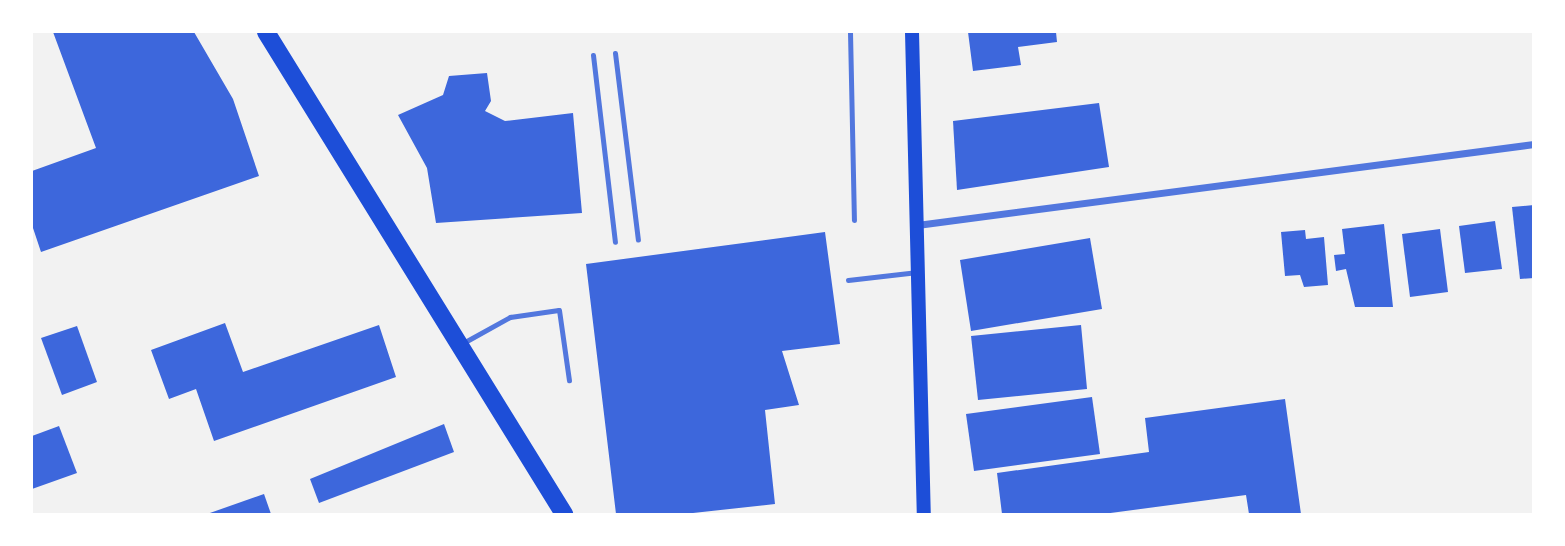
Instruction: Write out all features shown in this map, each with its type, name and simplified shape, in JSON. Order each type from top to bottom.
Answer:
[{"type":"main road","points":[[266,32],[564,514]]},
{"type":"main road","points":[[912,32],[924,514]]},
{"type":"street","points":[[916,225],[1534,144]]},
{"type":"lane","points":[[850,32],[854,219]]},
{"type":"lane","points":[[615,53],[638,240]]},
{"type":"lane","points":[[593,55],[615,242]]},
{"type":"lane","points":[[848,280],[918,272]]},
{"type":"lane","points":[[460,345],[510,317],[559,310],[569,380]]},
{"type":"building","points":[[53,32],[194,32],[233,99],[259,176],[41,252],[32,225],[32,171],[96,148]]},
{"type":"building","points":[[968,32],[1056,32],[1057,42],[1018,47],[1021,65],[973,71]]},
{"type":"building","points":[[487,73],[491,101],[485,111],[505,121],[573,113],[582,213],[436,223],[427,168],[398,115],[443,95],[449,76]]},
{"type":"building","points":[[1099,103],[1109,167],[957,190],[953,121]]},
{"type":"building","points":[[1534,205],[1534,278],[1520,279],[1512,207]]},
{"type":"building","points":[[1495,221],[1502,269],[1465,273],[1459,226]]},
{"type":"building","points":[[1384,224],[1393,307],[1355,307],[1346,269],[1336,271],[1334,255],[1345,254],[1342,229]]},
{"type":"building","points":[[1440,229],[1448,292],[1410,297],[1402,234]]},
{"type":"building","points":[[1305,230],[1306,239],[1324,237],[1328,285],[1304,287],[1300,275],[1285,276],[1281,232]]},
{"type":"building","points":[[825,232],[840,344],[782,351],[799,405],[765,410],[775,504],[684,514],[616,514],[586,264]]},
{"type":"building","points":[[1090,238],[1102,309],[971,331],[960,260]]},
{"type":"building","points":[[225,323],[243,372],[379,325],[396,377],[214,441],[196,389],[169,399],[151,350]]},
{"type":"building","points":[[1081,325],[1087,389],[978,400],[971,336]]},
{"type":"building","points":[[77,326],[97,382],[62,395],[41,338]]},
{"type":"building","points":[[1092,397],[1100,454],[974,471],[966,414]]},
{"type":"building","points":[[1285,399],[1301,514],[1249,514],[1246,495],[1103,514],[1002,514],[997,473],[1149,452],[1145,418]]},
{"type":"building","points":[[444,424],[454,452],[319,503],[310,479]]},
{"type":"building","points":[[59,426],[77,473],[32,489],[32,436]]},
{"type":"building","points":[[264,494],[271,514],[207,514]]}]
